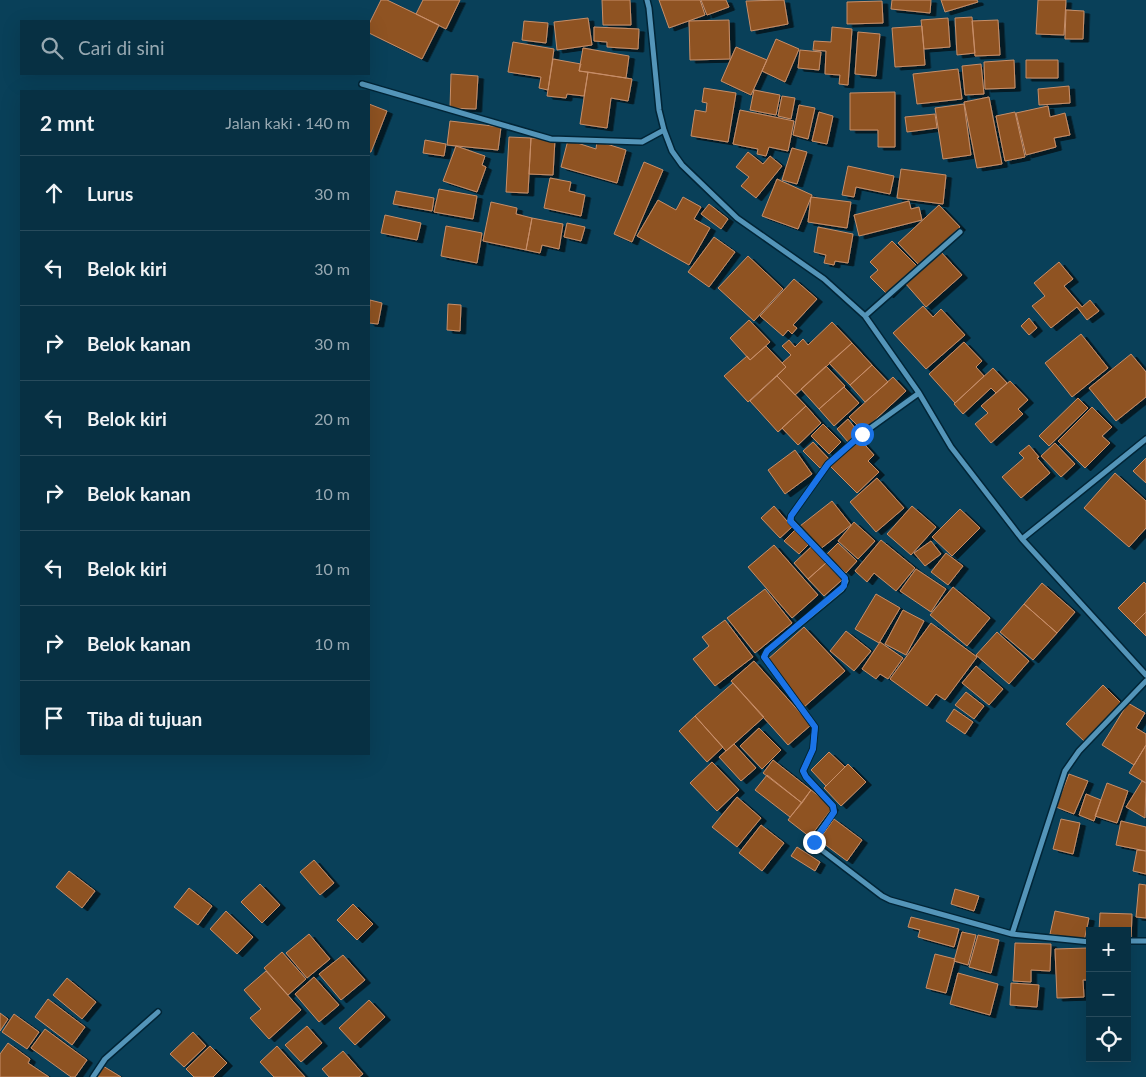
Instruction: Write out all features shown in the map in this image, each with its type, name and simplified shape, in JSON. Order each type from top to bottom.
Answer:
[{"type":"street","points":[[647,0],[659,110],[672,151],[682,165],[737,218],[824,279],[864,316],[919,393],[951,447],[1022,539],[1146,675]]},
{"type":"street","points":[[362,84],[551,139],[642,142],[664,130]]},
{"type":"street","points":[[864,316],[960,232]]},
{"type":"street","points":[[919,393],[862,434],[828,464],[791,516],[790,521],[846,580],[842,589],[767,651],[764,657],[815,727],[813,749],[803,771],[806,777],[833,806],[834,812],[815,838],[814,844],[882,896],[901,903],[1012,934],[1086,942]]},
{"type":"street","points":[[1022,539],[1146,439]]},
{"type":"street","points":[[1012,934],[1065,771],[1079,751],[1146,681]]},
{"type":"street","points":[[1131,941],[1146,941]]},
{"type":"street","points":[[92,1077],[105,1059],[158,1012]]},
{"type":"building","points":[[381,0],[387,0],[439,25],[422,59],[370,33],[370,22]]},
{"type":"building","points":[[423,0],[460,0],[446,29],[416,14]]},
{"type":"building","points":[[602,0],[630,0],[631,25],[603,25]]},
{"type":"building","points":[[659,0],[700,0],[705,15],[669,28]]},
{"type":"building","points":[[701,0],[726,0],[729,7],[707,15]]},
{"type":"building","points":[[784,0],[788,24],[751,31],[746,1]]},
{"type":"building","points":[[892,0],[931,0],[930,13],[891,9]]},
{"type":"building","points":[[941,0],[977,0],[978,2],[945,12]]},
{"type":"building","points":[[1038,0],[1066,0],[1064,35],[1036,34]]},
{"type":"building","points":[[882,1],[883,23],[847,24],[847,2]]},
{"type":"building","points":[[1066,10],[1084,11],[1083,39],[1065,39]]},
{"type":"building","points":[[972,17],[975,53],[957,55],[955,18]]},
{"type":"building","points":[[588,18],[592,45],[557,50],[554,22]]},
{"type":"building","points":[[948,18],[950,47],[924,49],[921,20]]},
{"type":"building","points":[[729,20],[730,59],[690,60],[689,21]]},
{"type":"building","points":[[998,20],[1000,55],[975,56],[972,21]]},
{"type":"building","points":[[524,21],[548,23],[546,43],[522,40]]},
{"type":"building","points":[[922,26],[925,65],[895,67],[892,28]]},
{"type":"building","points":[[594,27],[639,29],[638,49],[607,47],[607,42],[594,41]]},
{"type":"building","points":[[832,27],[852,29],[848,85],[839,84],[840,75],[825,74],[826,51],[813,50],[814,41],[831,42]]},
{"type":"building","points":[[858,32],[880,34],[876,76],[855,74]]},
{"type":"building","points":[[776,39],[799,49],[785,82],[762,71]]},
{"type":"building","points":[[513,42],[554,49],[548,90],[539,88],[541,77],[508,72]]},
{"type":"building","points":[[736,47],[767,60],[751,95],[721,81]]},
{"type":"building","points":[[583,48],[629,56],[626,78],[579,71]]},
{"type":"building","points":[[800,50],[821,52],[819,70],[798,68]]},
{"type":"building","points":[[553,59],[581,64],[579,71],[588,72],[584,96],[567,94],[566,98],[547,96]]},
{"type":"building","points":[[1014,60],[1015,88],[985,89],[984,62]]},
{"type":"building","points":[[1026,60],[1058,60],[1058,78],[1026,78]]},
{"type":"building","points":[[981,64],[984,94],[965,95],[962,66]]},
{"type":"building","points":[[958,69],[962,99],[917,104],[913,74]]},
{"type":"building","points":[[588,72],[632,79],[628,101],[611,98],[607,128],[580,124]]},
{"type":"building","points":[[451,74],[478,76],[476,109],[450,108]]},
{"type":"building","points":[[1069,86],[1070,103],[1039,105],[1038,89]]},
{"type":"building","points":[[704,88],[736,93],[728,142],[691,136],[695,110],[706,112],[707,103],[702,102]]},
{"type":"building","points":[[754,90],[780,95],[776,115],[750,110]]},
{"type":"building","points":[[895,92],[895,147],[878,147],[878,130],[850,130],[850,93]]},
{"type":"building","points":[[782,96],[795,98],[791,119],[778,116]]},
{"type":"building","points":[[989,97],[1002,164],[977,168],[964,102]]},
{"type":"building","points":[[370,104],[387,111],[370,152]]},
{"type":"building","points":[[964,104],[971,155],[943,159],[935,108]]},
{"type":"building","points":[[799,105],[815,108],[808,139],[793,135]]},
{"type":"building","points":[[1048,106],[1050,117],[1065,113],[1070,135],[1054,138],[1056,147],[1026,155],[1016,113]]},
{"type":"building","points":[[740,110],[794,121],[788,151],[769,147],[766,156],[757,154],[758,149],[733,144]]},
{"type":"building","points":[[819,112],[833,116],[827,144],[812,141]]},
{"type":"building","points":[[1015,112],[1025,157],[1005,161],[996,116]]},
{"type":"building","points":[[935,114],[937,128],[907,132],[905,117]]},
{"type":"building","points":[[450,121],[501,127],[498,150],[447,145]]},
{"type":"building","points":[[509,137],[531,138],[528,193],[506,192]]},
{"type":"building","points":[[531,138],[555,139],[553,175],[529,174]]},
{"type":"building","points":[[425,140],[446,144],[444,156],[423,153]]},
{"type":"building","points":[[568,140],[596,149],[597,141],[626,150],[617,183],[561,167]]},
{"type":"building","points":[[456,146],[485,156],[482,165],[486,167],[477,192],[443,181]]},
{"type":"building","points":[[792,148],[807,152],[797,184],[782,180]]},
{"type":"building","points":[[748,152],[763,164],[770,156],[782,166],[756,198],[741,186],[749,177],[736,167]]},
{"type":"building","points":[[644,162],[663,170],[632,242],[614,234]]},
{"type":"building","points":[[848,166],[894,176],[890,194],[856,187],[854,197],[842,195]]},
{"type":"building","points":[[901,169],[946,175],[943,204],[897,198]]},
{"type":"building","points":[[550,178],[571,182],[569,191],[585,195],[581,216],[544,208]]},
{"type":"building","points":[[777,179],[812,195],[798,229],[762,216]]},
{"type":"building","points":[[439,189],[477,196],[473,219],[434,212]]},
{"type":"building","points":[[396,191],[434,198],[432,211],[393,204]]},
{"type":"building","points":[[683,197],[701,207],[694,219],[710,228],[689,265],[637,236],[658,200],[676,210]]},
{"type":"building","points":[[811,197],[851,202],[847,228],[808,222]]},
{"type":"building","points":[[909,201],[911,209],[919,207],[922,220],[859,236],[854,215]]},
{"type":"building","points":[[491,202],[517,208],[516,214],[532,218],[526,250],[483,241]]},
{"type":"building","points":[[709,204],[728,219],[721,229],[701,214]]},
{"type":"building","points":[[939,205],[960,227],[919,265],[898,243]]},
{"type":"building","points":[[385,215],[421,223],[417,240],[381,233]]},
{"type":"building","points":[[532,218],[563,224],[559,249],[542,245],[540,253],[526,250]]},
{"type":"building","points":[[567,223],[585,227],[581,241],[564,237]]},
{"type":"building","points":[[446,226],[482,233],[477,263],[441,256]]},
{"type":"building","points":[[818,227],[853,234],[848,263],[835,261],[834,265],[824,263],[826,255],[814,252]]},
{"type":"building","points":[[714,237],[735,252],[709,287],[688,272]]},
{"type":"building","points":[[892,241],[917,266],[888,295],[870,277],[878,270],[870,262]]},
{"type":"building","points":[[941,252],[962,275],[926,307],[905,283]]},
{"type":"building","points":[[748,256],[783,289],[754,321],[718,288]]},
{"type":"building","points":[[1059,262],[1073,279],[1064,286],[1082,307],[1090,300],[1099,311],[1087,320],[1077,307],[1051,328],[1032,306],[1045,296],[1034,283]]},
{"type":"building","points":[[794,279],[817,299],[793,325],[797,328],[792,334],[788,330],[783,336],[760,316]]},
{"type":"building","points":[[370,300],[382,303],[378,324],[370,323]]},
{"type":"building","points":[[448,304],[461,305],[460,331],[447,330]]},
{"type":"building","points":[[923,306],[933,317],[941,309],[965,335],[926,369],[893,333]]},
{"type":"building","points":[[1029,318],[1037,328],[1029,335],[1021,326]]},
{"type":"building","points":[[749,320],[770,342],[750,360],[730,338]]},
{"type":"building","points":[[832,322],[852,343],[795,395],[777,376],[786,367],[782,363],[791,355],[782,346],[789,340],[795,347],[803,339],[808,345]]},
{"type":"building","points":[[1081,334],[1108,368],[1072,397],[1045,363]]},
{"type":"building","points":[[964,342],[982,361],[976,367],[984,376],[955,403],[929,374]]},
{"type":"building","points":[[852,343],[872,365],[850,385],[829,363]]},
{"type":"building","points":[[766,346],[786,367],[748,402],[724,376],[747,356],[750,360]]},
{"type":"building","points":[[1131,354],[1146,372],[1146,397],[1116,421],[1089,388]]},
{"type":"building","points":[[872,365],[888,382],[865,402],[850,385]]},
{"type":"building","points":[[826,366],[845,386],[819,409],[801,389]]},
{"type":"building","points":[[993,368],[1007,383],[996,393],[991,388],[963,414],[954,404]]},
{"type":"building","points":[[777,376],[806,406],[778,432],[750,401]]},
{"type":"building","points":[[893,377],[906,391],[863,431],[849,417]]},
{"type":"building","points":[[1010,381],[1028,400],[1018,409],[1023,414],[991,443],[975,424],[988,413],[981,406]]},
{"type":"building","points":[[844,387],[859,403],[834,426],[819,409]]},
{"type":"building","points":[[1078,398],[1088,408],[1049,446],[1039,436]]},
{"type":"building","points":[[806,406],[821,423],[798,445],[782,428]]},
{"type":"building","points":[[1092,407],[1112,427],[1102,436],[1110,443],[1085,468],[1058,441]]},
{"type":"building","points":[[848,419],[859,433],[848,442],[837,429]]},
{"type":"building","points":[[823,424],[841,442],[829,454],[811,436]]},
{"type":"building","points":[[859,438],[874,455],[868,461],[879,472],[857,493],[830,466]]},
{"type":"building","points":[[813,442],[829,459],[820,468],[803,451]]},
{"type":"building","points":[[1055,443],[1075,464],[1061,477],[1041,456]]},
{"type":"building","points":[[1029,445],[1050,473],[1021,498],[1002,477],[1024,458],[1019,453]]},
{"type":"building","points":[[795,450],[812,474],[785,494],[768,470]]},
{"type":"building","points":[[1146,458],[1146,483],[1133,471]]},
{"type":"building","points":[[1115,473],[1146,501],[1146,528],[1129,547],[1084,508]]},
{"type":"building","points":[[877,478],[904,508],[876,532],[850,502]]},
{"type":"building","points":[[832,501],[851,525],[819,550],[800,526]]},
{"type":"building","points":[[774,506],[792,527],[780,538],[761,518]]},
{"type":"building","points":[[912,506],[936,527],[911,555],[887,534]]},
{"type":"building","points":[[960,509],[980,528],[952,556],[932,537]]},
{"type":"building","points":[[854,522],[875,541],[858,559],[838,541]]},
{"type":"building","points":[[795,530],[809,544],[799,554],[784,541]]},
{"type":"building","points":[[881,540],[915,568],[896,591],[874,573],[867,582],[855,571]]},
{"type":"building","points":[[931,541],[941,554],[925,566],[914,553]]},
{"type":"building","points":[[838,543],[857,561],[846,573],[826,555]]},
{"type":"building","points":[[774,545],[818,595],[792,618],[748,567]]},
{"type":"building","points":[[811,547],[826,563],[808,579],[794,563]]},
{"type":"building","points":[[946,553],[963,566],[948,585],[931,572]]},
{"type":"building","points":[[826,563],[842,580],[824,596],[808,579]]},
{"type":"building","points":[[916,569],[946,589],[931,612],[900,591]]},
{"type":"building","points":[[1144,582],[1146,584],[1146,612],[1134,624],[1118,608]]},
{"type":"building","points":[[1042,583],[1075,612],[1057,633],[1024,604]]},
{"type":"building","points":[[953,587],[990,618],[967,646],[930,615]]},
{"type":"building","points":[[765,589],[792,623],[755,653],[727,618]]},
{"type":"building","points":[[876,594],[900,608],[879,643],[855,629]]},
{"type":"building","points":[[1024,604],[1057,633],[1033,660],[1000,632]]},
{"type":"building","points":[[903,610],[924,621],[906,655],[885,644]]},
{"type":"building","points":[[1146,612],[1146,636],[1134,624]]},
{"type":"building","points":[[725,620],[753,657],[715,686],[693,659],[709,646],[702,637]]},
{"type":"building","points":[[931,623],[977,657],[945,700],[936,694],[927,706],[890,679]]},
{"type":"building","points":[[804,627],[845,671],[804,707],[767,660]]},
{"type":"building","points":[[846,631],[871,651],[854,671],[830,651]]},
{"type":"building","points":[[997,632],[1029,661],[1009,684],[976,655]]},
{"type":"building","points":[[880,642],[903,658],[888,679],[880,674],[876,679],[862,669]]},
{"type":"building","points":[[754,661],[811,725],[788,745],[731,681]]},
{"type":"building","points":[[976,666],[1003,689],[989,705],[962,683]]},
{"type":"building","points":[[733,683],[764,717],[726,751],[695,716]]},
{"type":"building","points":[[1103,685],[1121,703],[1084,741],[1066,724]]},
{"type":"building","points":[[966,692],[984,706],[974,719],[955,705]]},
{"type":"building","points":[[1128,703],[1145,713],[1136,728],[1146,734],[1146,745],[1134,765],[1102,745]]},
{"type":"building","points":[[954,709],[973,722],[965,734],[946,721]]},
{"type":"building","points":[[695,716],[723,747],[707,762],[679,731]]},
{"type":"building","points":[[759,728],[781,750],[762,769],[740,746]]},
{"type":"building","points":[[734,744],[756,768],[741,781],[719,757]]},
{"type":"building","points":[[1146,745],[1146,783],[1129,773]]},
{"type":"building","points":[[829,752],[845,767],[826,786],[811,770]]},
{"type":"building","points":[[773,760],[811,790],[802,803],[763,773]]},
{"type":"building","points":[[712,762],[739,790],[717,811],[690,783]]},
{"type":"building","points":[[848,764],[866,782],[841,806],[824,788]]},
{"type":"building","points":[[1069,774],[1088,781],[1074,814],[1056,807]]},
{"type":"building","points":[[767,775],[802,803],[790,817],[755,790]]},
{"type":"building","points":[[1142,781],[1146,783],[1145,818],[1126,807]]},
{"type":"building","points":[[1107,783],[1128,791],[1117,823],[1095,816]]},
{"type":"building","points":[[811,790],[833,807],[810,837],[788,820]]},
{"type":"building","points":[[1086,794],[1101,800],[1094,821],[1079,815]]},
{"type":"building","points":[[737,797],[761,818],[737,847],[712,827]]},
{"type":"building","points":[[834,819],[862,840],[847,861],[819,840]]},
{"type":"building","points":[[1061,819],[1080,823],[1073,854],[1053,849]]},
{"type":"building","points":[[1121,821],[1146,827],[1146,851],[1116,845]]},
{"type":"building","points":[[761,825],[784,843],[762,871],[739,853]]},
{"type":"building","points":[[797,847],[820,862],[815,871],[791,856]]},
{"type":"building","points":[[1137,850],[1146,851],[1146,874],[1133,871]]},
{"type":"building","points":[[314,860],[334,883],[320,895],[300,872]]},
{"type":"building","points":[[69,871],[95,891],[82,908],[56,887]]},
{"type":"building","points":[[260,884],[280,905],[262,923],[241,902]]},
{"type":"building","points":[[1139,884],[1146,885],[1146,918],[1136,917]]},
{"type":"building","points":[[189,888],[212,906],[198,925],[174,907]]},
{"type":"building","points":[[955,889],[979,896],[974,911],[951,904]]},
{"type":"building","points":[[353,904],[373,924],[357,940],[337,920]]},
{"type":"building","points":[[226,911],[253,937],[237,954],[210,929]]},
{"type":"building","points":[[1055,911],[1089,918],[1084,941],[1050,934]]},
{"type":"building","points":[[1100,913],[1132,914],[1131,940],[1131,927],[1099,927]]},
{"type":"building","points":[[911,917],[959,929],[954,947],[918,937],[920,930],[908,927]]},
{"type":"building","points":[[962,932],[976,935],[968,965],[954,961]]},
{"type":"building","points":[[309,934],[330,959],[307,978],[286,953]]},
{"type":"building","points":[[978,935],[999,940],[991,973],[969,967]]},
{"type":"building","points":[[1015,943],[1051,944],[1050,971],[1031,970],[1031,982],[1013,981]]},
{"type":"building","points":[[1086,948],[1086,980],[1083,980],[1084,997],[1057,998],[1055,949]]},
{"type":"building","points":[[282,952],[306,979],[288,995],[264,968]]},
{"type":"building","points":[[935,954],[955,959],[946,993],[926,988]]},
{"type":"building","points":[[343,955],[365,980],[341,1000],[319,974]]},
{"type":"building","points":[[266,971],[301,1010],[269,1039],[250,1018],[261,1009],[244,990]]},
{"type":"building","points":[[958,973],[998,984],[990,1015],[950,1004]]},
{"type":"building","points":[[314,977],[339,1005],[319,1022],[295,994]]},
{"type":"building","points":[[67,978],[96,1002],[82,1019],[53,995]]},
{"type":"building","points":[[1011,983],[1039,985],[1037,1007],[1010,1005]]},
{"type":"building","points":[[48,999],[85,1027],[72,1045],[35,1017]]},
{"type":"building","points":[[369,1000],[385,1017],[355,1045],[339,1028]]},
{"type":"building","points":[[0,1013],[8,1019],[0,1031]]},
{"type":"building","points":[[14,1014],[39,1032],[27,1049],[2,1032]]},
{"type":"building","points":[[307,1026],[322,1043],[301,1062],[285,1045]]},
{"type":"building","points":[[45,1029],[87,1060],[75,1077],[71,1077],[31,1048]]},
{"type":"building","points":[[193,1032],[206,1046],[184,1067],[170,1054]]},
{"type":"building","points":[[8,1043],[30,1059],[28,1063],[49,1077],[0,1077],[0,1054]]},
{"type":"building","points":[[210,1046],[227,1063],[213,1077],[194,1077],[186,1069]]},
{"type":"building","points":[[277,1046],[305,1077],[274,1077],[260,1062]]},
{"type":"building","points":[[343,1051],[363,1074],[359,1077],[329,1077],[322,1069]]},
{"type":"building","points":[[103,1066],[121,1077],[97,1077]]},
{"type":"route","points":[[814,842],[834,812],[833,806],[806,777],[803,771],[813,749],[815,727],[764,657],[767,651],[844,586],[845,578],[790,521],[791,516],[828,464],[862,434]]}]
